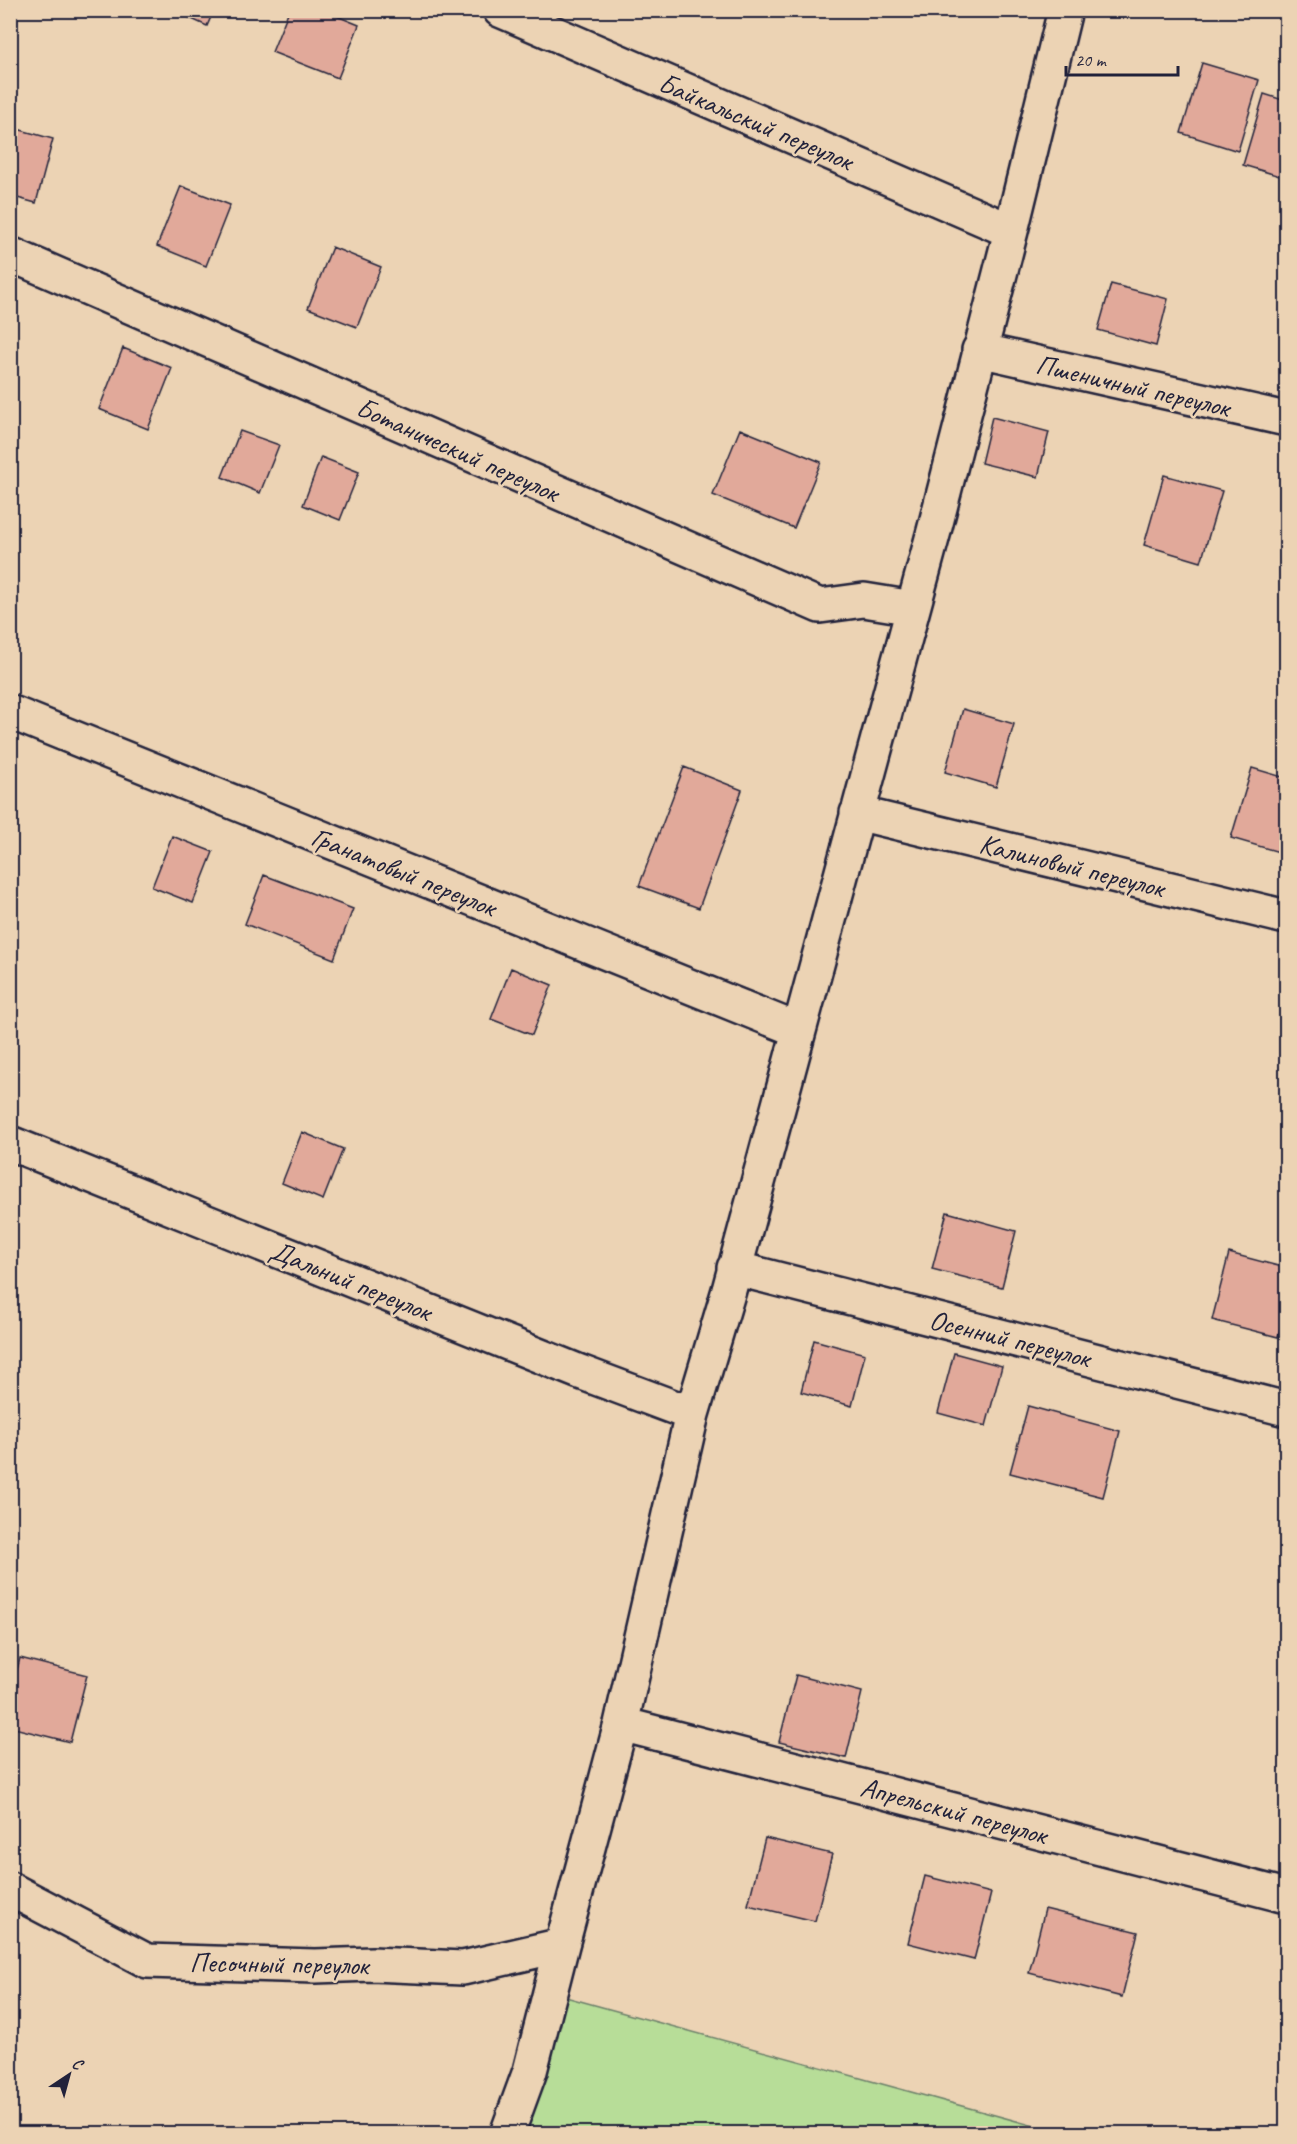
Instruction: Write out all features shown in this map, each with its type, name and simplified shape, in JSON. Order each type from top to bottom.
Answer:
[{"type":"street","name":"Байкальский переулок","points":[[500,10],[1011,231]]},
{"type":"street","points":[[507,2133],[530,2071],[621,1724],[693,1414],[913,608],[1011,231],[1065,10]]},
{"type":"street","name":"Ботанический переулок","points":[[10,254],[820,606],[864,600],[913,608]]},
{"type":"street","name":"Пшеничный переулок","points":[[979,350],[1287,419]]},
{"type":"street","name":"Гранатовый переулок","points":[[10,712],[798,1030]]},
{"type":"street","name":"Калиновый переулок","points":[[857,813],[1287,917]]},
{"type":"street","name":"Дальний переулок","points":[[10,1143],[569,1368],[693,1414]]},
{"type":"street","name":"Осенний переулок","points":[[734,1268],[1287,1409]]},
{"type":"street","name":"Апрельский переулок","points":[[621,1724],[1287,1896]]},
{"type":"street","name":"Песочный переулок","points":[[10,1889],[147,1961],[315,1966],[372,1964],[463,1968],[562,1945]]},
{"type":"green space","points":[[562,1996],[1060,2133],[523,2134]]},
{"type":"building","points":[[172,10],[214,10],[207,26]]},
{"type":"building","points":[[289,10],[322,10],[359,25],[338,78],[272,52]]},
{"type":"building","points":[[1202,63],[1259,80],[1238,151],[1181,133]]},
{"type":"building","points":[[1264,94],[1286,101],[1286,178],[1243,165]]},
{"type":"building","points":[[10,127],[53,139],[36,203],[10,196]]},
{"type":"building","points":[[181,186],[230,205],[206,266],[157,246]]},
{"type":"building","points":[[332,247],[381,267],[357,327],[308,308]]},
{"type":"building","points":[[1111,284],[1168,299],[1156,346],[1098,330]]},
{"type":"building","points":[[123,348],[172,368],[148,429],[99,409]]},
{"type":"building","points":[[992,417],[1049,432],[1038,477],[981,463]]},
{"type":"building","points":[[740,429],[821,462],[794,528],[713,495]]},
{"type":"building","points":[[240,431],[279,445],[260,493],[222,477]]},
{"type":"building","points":[[321,457],[359,472],[340,520],[303,505]]},
{"type":"building","points":[[1164,475],[1222,491],[1201,562],[1144,545]]},
{"type":"building","points":[[963,709],[1014,724],[996,787],[945,772]]},
{"type":"building","points":[[684,767],[742,790],[699,908],[639,886]]},
{"type":"building","points":[[1252,768],[1286,778],[1286,854],[1231,838]]},
{"type":"building","points":[[172,836],[213,852],[193,903],[152,887]]},
{"type":"building","points":[[264,875],[353,909],[334,959],[245,924]]},
{"type":"building","points":[[511,968],[552,985],[532,1035],[491,1019]]},
{"type":"building","points":[[302,1132],[343,1149],[323,1200],[282,1183]]},
{"type":"building","points":[[947,1212],[1016,1231],[1002,1287],[932,1269]]},
{"type":"building","points":[[1229,1253],[1286,1268],[1286,1306],[1278,1337],[1212,1320]]},
{"type":"building","points":[[814,1340],[865,1354],[852,1406],[801,1392]]},
{"type":"building","points":[[954,1353],[1002,1366],[986,1426],[938,1413]]},
{"type":"building","points":[[1028,1406],[1120,1431],[1103,1497],[1010,1473]]},
{"type":"building","points":[[20,1658],[87,1675],[70,1742],[10,1727],[10,1697]]},
{"type":"building","points":[[796,1675],[862,1692],[846,1758],[779,1742]]},
{"type":"building","points":[[765,1838],[832,1854],[815,1921],[748,1905]]},
{"type":"building","points":[[925,1876],[991,1893],[974,1960],[908,1943]]},
{"type":"building","points":[[1045,1909],[1138,1932],[1122,1997],[1029,1973]]}]
